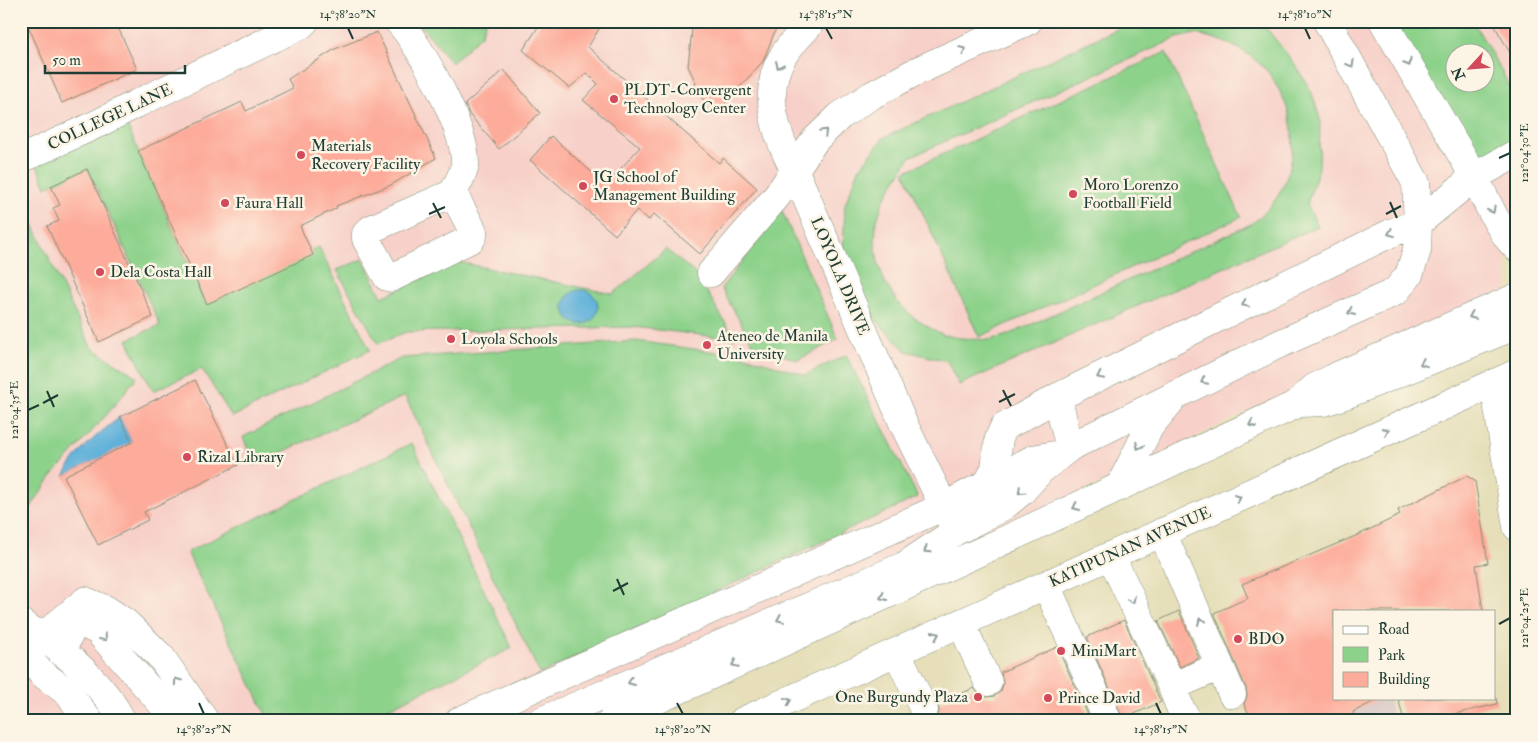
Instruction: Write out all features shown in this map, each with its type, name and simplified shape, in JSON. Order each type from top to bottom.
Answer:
[{"type":"main road","points":[[398,21],[415,44],[436,82],[462,138],[466,163],[453,193]]},
{"type":"main road","name":"LOYOLA DRIVE","points":[[808,21],[808,26],[783,56],[775,74],[771,96],[774,120],[782,146],[795,171],[906,426],[945,506],[962,528]]},
{"type":"main road","points":[[711,273],[777,196],[815,140],[840,116],[872,95],[918,71],[1028,21]]},
{"type":"main road","points":[[459,721],[945,506],[1033,459],[1066,450],[1275,346],[1395,292],[1409,275],[1417,250],[1416,183],[1327,21]]},
{"type":"main road","points":[[1383,21],[1515,249]]},
{"type":"main road","name":"COLLEGE LANE","points":[[21,158],[99,124],[138,103],[303,23]]},
{"type":"main road","points":[[962,528],[995,468],[999,438],[1004,427],[1058,397],[1382,237],[1418,223],[1474,176],[1517,153]]},
{"type":"main road","points":[[611,721],[1296,404],[1314,388],[1337,376],[1517,296]]},
{"type":"main road","points":[[1296,404],[1324,402],[1345,395],[1517,325]]},
{"type":"main road","points":[[1505,378],[1517,527]]},
{"type":"main road","name":"KATIPUNAN AVENUE","points":[[743,721],[1505,378]]},
{"type":"main road","points":[[1120,486],[1150,426],[1176,395]]},
{"type":"main road","points":[[1058,397],[1064,425],[1066,450]]},
{"type":"main road","points":[[541,721],[904,566],[962,528],[1004,506],[1021,492],[1041,470],[1066,450]]},
{"type":"main road","points":[[1162,532],[1232,694]]},
{"type":"main road","points":[[1111,556],[1184,714]]},
{"type":"main road","points":[[1039,589],[1056,647]]},
{"type":"main road","points":[[1039,589],[1108,721]]},
{"type":"main road","points":[[36,641],[85,601],[106,610],[126,623],[161,657],[205,721]]},
{"type":"main road","points":[[36,641],[72,629],[80,622],[98,631],[177,721]]},
{"type":"main road","points":[[961,624],[988,682]]},
{"type":"main road","points":[[36,641],[44,675],[67,721]]},
{"type":"main road","points":[[36,641],[98,685],[114,705],[122,721]]},
{"type":"main road","points":[[897,652],[924,710]]},
{"type":"main road","points":[[1172,687],[1220,666]]},
{"type":"main road","points":[[44,675],[68,693],[89,721]]},
{"type":"shaded area","name":"Loyola Schools","points":[[21,21],[1517,21],[1517,255],[1506,261],[1508,285],[1505,294],[1280,396],[947,558],[579,721],[21,721]]},
{"type":"shaded area","points":[[1333,693],[1333,700],[1389,700],[1393,721],[1330,721],[1321,699]]},
{"type":"green space","points":[[417,21],[486,21],[481,35],[452,63]]},
{"type":"green space","points":[[1134,21],[1250,21],[1268,30],[1297,67],[1312,93],[1320,119],[1319,168],[1307,204],[1318,226],[959,385],[947,361],[906,351],[869,313],[843,251],[845,204],[859,169],[883,138]],"holes":[[[1195,34],[1242,50],[1258,62],[1270,75],[1285,103],[1291,121],[1293,141],[1291,160],[1278,196],[1266,211],[1251,224],[1008,335],[989,340],[944,335],[913,317],[899,304],[885,283],[878,263],[875,242],[876,224],[883,201],[910,157],[1177,38]]]},
{"type":"green space","points":[[1387,21],[1473,21],[1485,42],[1446,42],[1446,92],[1496,92],[1496,62],[1517,99],[1517,146],[1475,172]]},
{"type":"green space","name":"Moro Lorenzo Football Field","points":[[1166,52],[1241,217],[979,337],[904,172]]},
{"type":"green space","points":[[123,116],[205,303],[319,247],[370,350],[232,417],[202,369],[153,391],[127,340],[160,325],[88,169],[46,187],[33,156]]},
{"type":"green space","points":[[21,171],[30,218],[91,347],[137,377],[109,412],[51,477],[21,522]]},
{"type":"green space","points":[[782,211],[838,339],[798,360],[754,346],[721,288]]},
{"type":"green space","points":[[666,249],[697,275],[735,339],[633,327],[406,332],[378,344],[337,270],[363,259],[382,297],[458,262],[613,294]]},
{"type":"green space","points":[[636,341],[745,356],[805,375],[846,355],[918,497],[540,674],[405,396],[254,465],[243,437],[402,358]]},
{"type":"green space","points":[[412,443],[512,648],[362,721],[269,721],[187,552]]},
{"type":"water","points":[[581,290],[588,291],[593,295],[597,300],[597,314],[593,319],[588,323],[581,324],[574,323],[569,319],[565,314],[564,307],[565,300],[569,295],[574,291]]},
{"type":"water","points":[[120,417],[142,463],[113,452],[64,476],[69,466],[82,450]]},
{"type":"building","points":[[26,21],[115,21],[137,69],[62,103]]},
{"type":"building","points":[[542,21],[604,21],[588,47],[719,163],[723,158],[757,188],[700,254],[654,214],[649,220],[637,210],[615,235],[530,160],[551,136],[606,185],[640,147],[583,100],[598,84],[587,73],[569,88],[523,50]]},
{"type":"building","points":[[693,21],[779,21],[763,61],[717,113],[692,88],[696,83],[688,66]]},
{"type":"building","points":[[1492,21],[1517,21],[1517,65]]},
{"type":"building","points":[[377,32],[436,158],[391,185],[336,206],[337,208],[300,226],[313,255],[207,304],[138,151],[242,102],[246,111],[293,88],[288,79],[335,49]]},
{"type":"building","points":[[504,70],[540,113],[499,149],[469,114],[465,104]]},
{"type":"building","name":"Dela Costa Hall","points":[[87,169],[153,317],[99,342],[47,226],[59,221],[53,208],[60,205],[51,186]]},
{"type":"building","name":"Rizal Library","points":[[195,380],[238,465],[144,512],[148,520],[98,545],[64,476],[132,442],[120,417]]},
{"type":"building","points":[[1467,476],[1475,481],[1488,563],[1476,565],[1483,610],[1333,610],[1333,700],[1377,700],[1353,712],[1356,721],[1252,721],[1244,704],[1247,696],[1246,688],[1214,613],[1248,598],[1242,584],[1360,534],[1400,515],[1398,510]]},
{"type":"building","points":[[1179,611],[1199,658],[1180,667],[1158,621]]},
{"type":"building","points":[[1124,620],[1161,702],[1123,719],[1087,637]]},
{"type":"building","name":"Prince David","points":[[1057,647],[1091,721],[935,721],[939,712],[938,704],[974,688],[979,694],[986,697],[995,696],[1001,691],[1003,684],[1001,672]]},
{"type":"building","points":[[1496,698],[1497,704],[1423,721],[1404,721],[1399,700],[1496,700]]},
{"type":"place","name":"PLDT-Convergent Technology Center","points":[[614,99]]},
{"type":"place","name":"Materials Recovery Facility","points":[[301,155]]},
{"type":"place","name":"JG School of Management Building","points":[[583,186]]},
{"type":"place","name":"Moro Lorenzo Football Field","points":[[1073,194]]},
{"type":"place","name":"Faura Hall","points":[[225,203]]},
{"type":"place","name":"Dela Costa Hall","points":[[100,272]]},
{"type":"place","name":"Loyola Schools","points":[[451,339]]},
{"type":"place","name":"Ateneo de Manila University","points":[[707,345]]},
{"type":"place","name":"Rizal Library","points":[[187,457]]},
{"type":"place","name":"BDO","points":[[1238,639]]},
{"type":"place","name":"MiniMart","points":[[1061,651]]},
{"type":"place","name":"One Burgundy Plaza","points":[[978,697]]},
{"type":"place","name":"Prince David","points":[[1048,698]]}]
